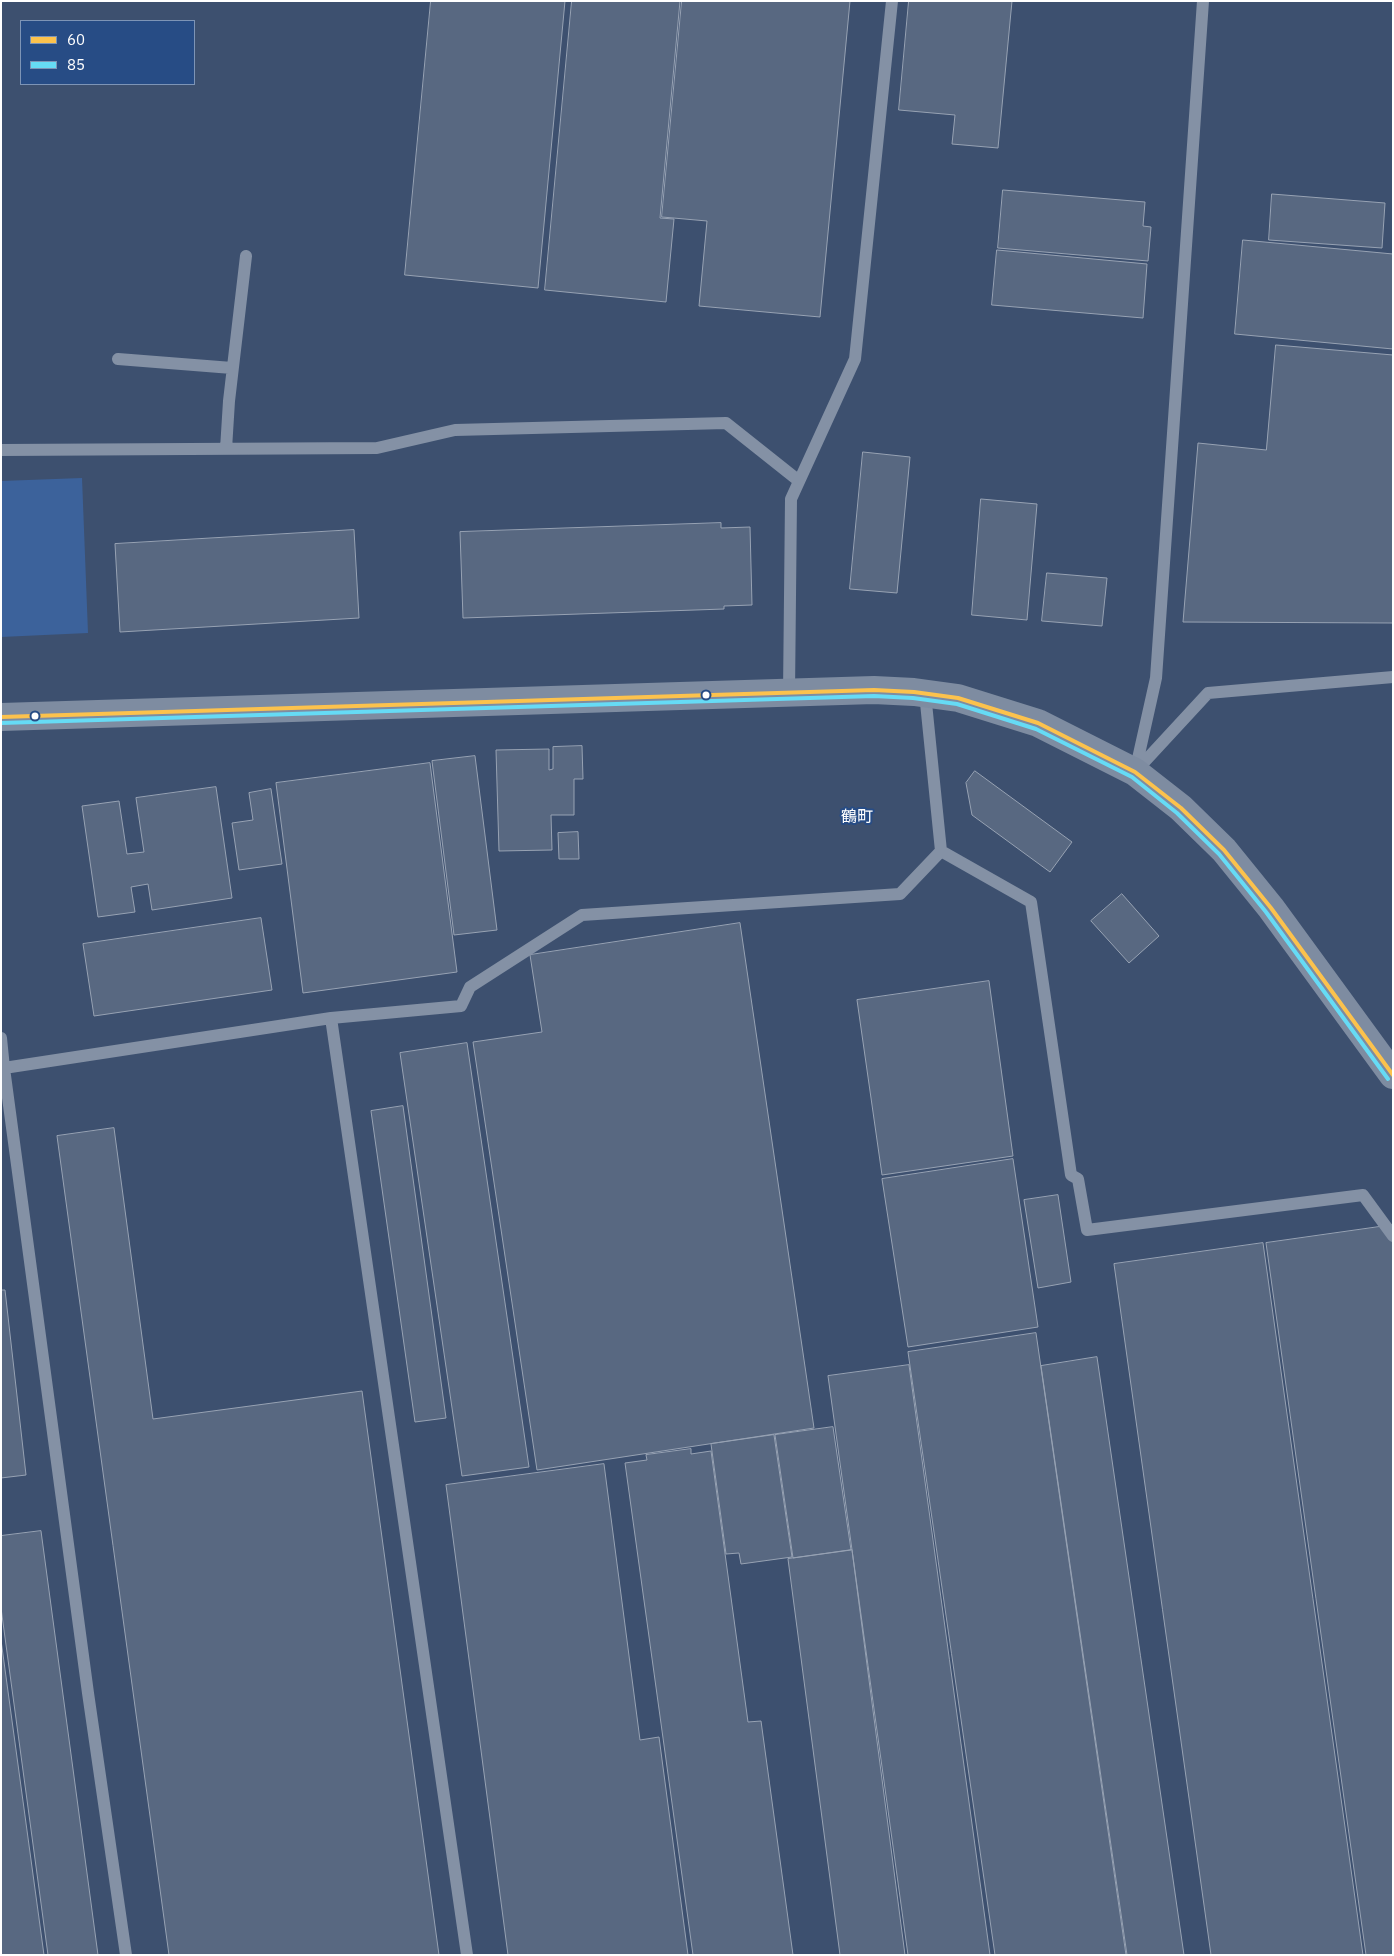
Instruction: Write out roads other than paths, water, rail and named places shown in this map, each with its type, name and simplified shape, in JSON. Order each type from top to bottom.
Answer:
[{"type":"street","points":[[1,717],[874,690],[925,693],[958,698],[1038,722],[1135,772],[1180,808],[1224,850],[1271,908],[1393,1075]]},
{"type":"lane","points":[[789,693],[791,499],[855,359],[892,1]]},
{"type":"lane","points":[[1135,772],[1156,678],[1203,1]]},
{"type":"lane","points":[[226,449],[232,368],[246,256]]},
{"type":"lane","points":[[118,359],[232,368]]},
{"type":"lane","points":[[1,450],[378,448],[456,430],[726,423],[799,481]]},
{"type":"lane","points":[[1135,772],[1208,693],[1393,677]]},
{"type":"lane","points":[[4,1068],[331,1018],[461,1006],[470,987],[582,915],[900,894],[941,851],[925,693]]},
{"type":"lane","points":[[941,851],[1032,902],[1070,1175],[1078,1179],[1087,1230],[1363,1195],[1393,1236]]},
{"type":"lane","points":[[331,1018],[467,1955]]},
{"type":"lane","points":[[1,1038],[87,1683],[126,1955]]},
{"type":"district","name":"鶴町","points":[[857,817]]}]
